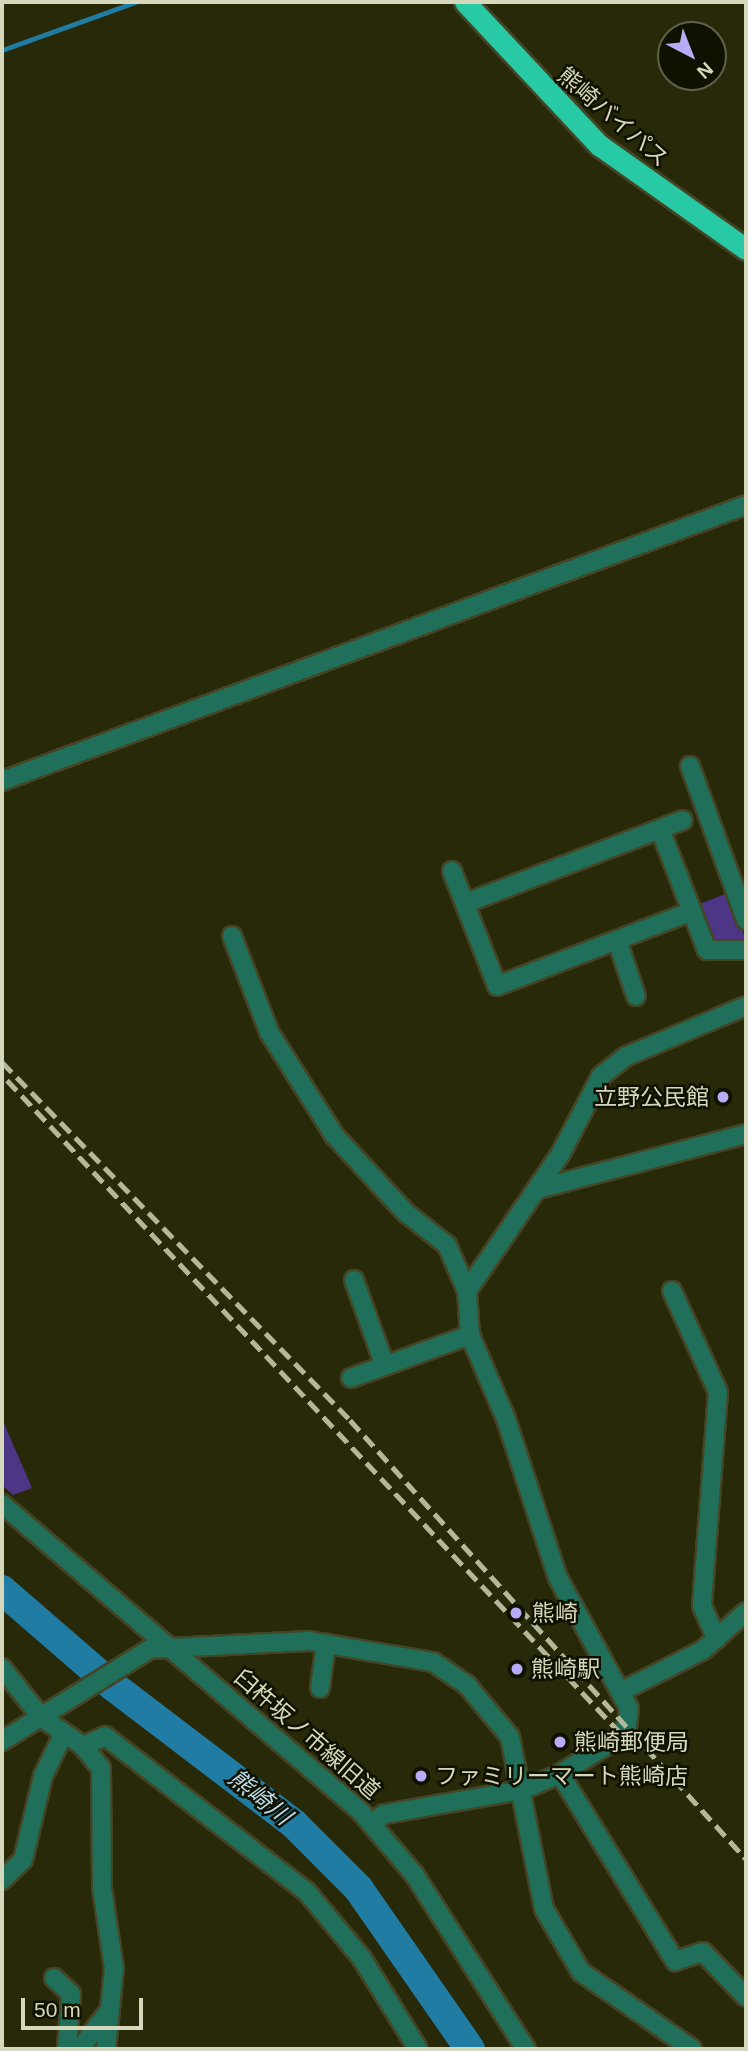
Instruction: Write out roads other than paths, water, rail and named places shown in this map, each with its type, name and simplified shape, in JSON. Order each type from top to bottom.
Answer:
[{"type":"highway","name":"熊崎バイパス","points":[[465,2],[598,145],[746,249]]},
{"type":"street","points":[[2,781],[746,505]]},
{"type":"street","points":[[690,766],[746,920]]},
{"type":"street","points":[[466,903],[683,820]]},
{"type":"street","points":[[660,829],[707,950],[746,950]]},
{"type":"street","points":[[452,871],[497,986],[692,911]]},
{"type":"street","points":[[232,936],[269,1032],[334,1135],[406,1213],[447,1245],[467,1291],[470,1335],[506,1419],[558,1578],[622,1691],[629,1716],[621,1734],[560,1774],[522,1790],[384,1814],[371,1824]]},
{"type":"street","points":[[617,940],[636,996]]},
{"type":"street","points":[[467,1291],[538,1189],[601,1076],[627,1056],[745,1011]]},
{"type":"street","points":[[538,1189],[746,1134]]},
{"type":"street","points":[[354,1280],[385,1366]]},
{"type":"street","points":[[672,1291],[718,1392],[702,1606],[717,1639]]},
{"type":"street","points":[[351,1378],[470,1335]]},
{"type":"street","name":"臼杵坂ノ市線旧道","points":[[2,1504],[371,1824],[414,1874],[526,2049]]},
{"type":"street","points":[[622,1691],[717,1639],[745,1615]]},
{"type":"street","points":[[320,1688],[326,1647]]},
{"type":"street","points":[[2,1741],[150,1649],[326,1647],[419,1657],[453,1673],[510,1737],[522,1790],[530,1859],[557,1936],[581,1972],[610,1997],[692,2049]]},
{"type":"street","points":[[2,1668],[41,1717],[83,1746],[102,1768],[102,1888],[114,1968],[106,2049]]},
{"type":"street","points":[[2,1880],[23,1860],[43,1776],[64,1733]]},
{"type":"street","points":[[83,1746],[105,1736],[307,1892],[361,1957],[418,2049]]},
{"type":"street","points":[[560,1774],[675,1961],[703,1952],[746,1997]]},
{"type":"street","points":[[54,1978],[71,1994],[66,2049]]},
{"type":"street","points":[[80,2049],[108,2012]]},
{"type":"waterway","points":[[2,50],[135,2]]},
{"type":"waterway","name":"熊崎川","points":[[2,1590],[113,1686],[294,1824],[358,1888],[470,2049]]},
{"type":"railway","points":[[2,1062],[350,1420],[746,1859]]},
{"type":"railway","points":[[7,1080],[623,1736]]},
{"type":"place","name":"立野公民館","points":[[723,1097]]},
{"type":"place","name":"熊崎","points":[[516,1613]]},
{"type":"place","name":"熊崎駅","points":[[517,1669]]},
{"type":"place","name":"熊崎郵便局","points":[[560,1742]]},
{"type":"place","name":"ファミリーマート熊崎店","points":[[421,1776]]}]
